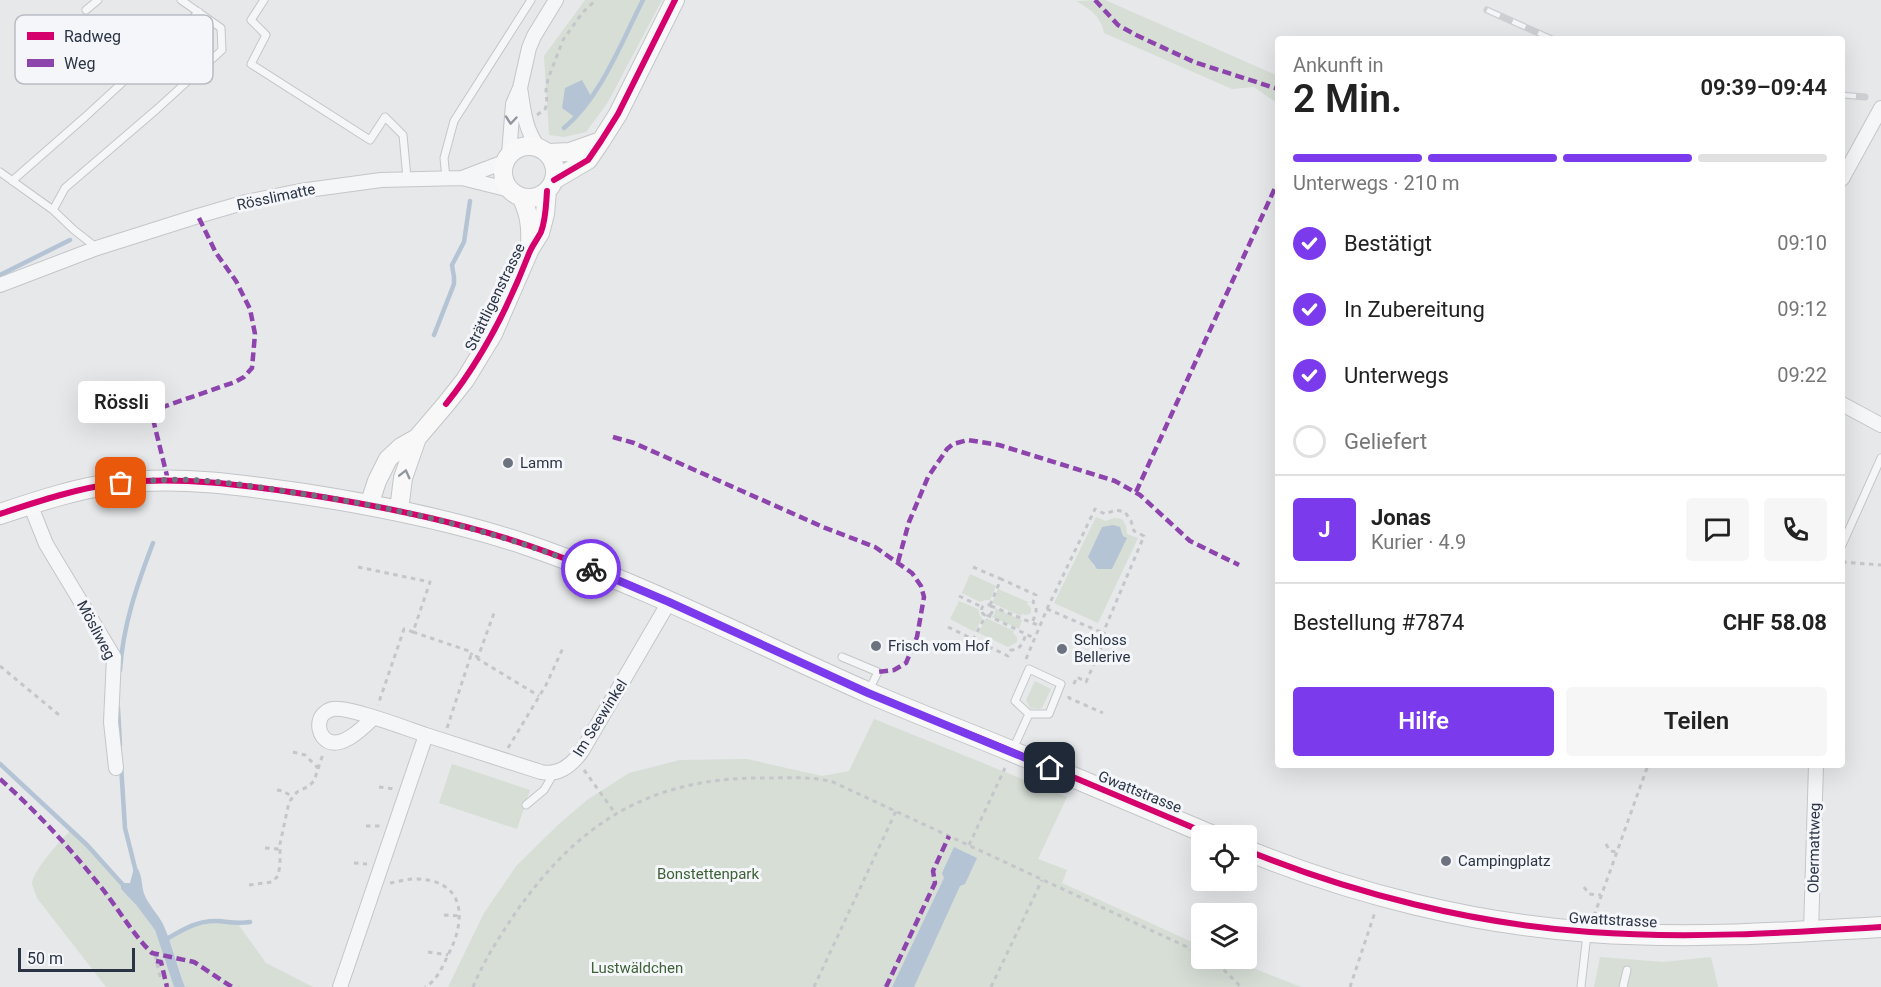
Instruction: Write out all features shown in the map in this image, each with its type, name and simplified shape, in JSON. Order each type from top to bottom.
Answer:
[{"type":"main road","points":[[601,141],[570,152],[543,150],[526,145],[514,150],[507,158],[503,177],[515,193],[535,197],[588,160],[601,141],[618,114],[675,0]]},
{"type":"main road","points":[[543,150],[554,163],[555,174],[550,186]]},
{"type":"main road","name":"Strättligenstrasse","points":[[399,510],[403,478],[417,438],[465,380],[506,308],[530,249],[540,233],[550,186]]},
{"type":"main road","name":"Strättligenstrasse","points":[[515,193],[528,210],[530,249]]},
{"type":"main road","name":"Strättligenstrasse","points":[[369,505],[388,459],[401,447],[417,438]]},
{"type":"main road","name":"Gwattstrasse","points":[[0,514],[105,485],[189,480],[275,490],[369,505],[464,525],[586,567],[669,602],[868,693],[1191,827]]},
{"type":"main road","name":"Gwattstrasse","points":[[1257,853],[1310,874],[1430,907],[1493,920],[1591,923],[1685,935],[1881,927]]},
{"type":"street","points":[[507,158],[513,104],[520,88],[529,48],[556,0]]},
{"type":"street","points":[[520,88],[525,122],[532,138],[543,150]]},
{"type":"street","points":[[1845,174],[1881,108]]},
{"type":"street","name":"Rösslimatte","points":[[462,178],[507,158]]},
{"type":"street","name":"Rösslimatte","points":[[0,285],[97,249],[246,202],[352,182],[407,178],[462,178],[515,193]]},
{"type":"street","points":[[1845,407],[1881,425]]},
{"type":"street","name":"Mösliweg","points":[[30,504],[46,544],[114,657],[111,722],[116,768]]},
{"type":"street","name":"Im Seewinkel","points":[[554,773],[566,768],[577,759],[669,602]]},
{"type":"street","points":[[373,718],[362,729],[334,743],[322,736],[319,727],[320,718],[327,711],[334,708],[345,709],[426,735],[501,760],[541,772],[554,773]]},
{"type":"street","points":[[340,987],[426,735]]},
{"type":"street","name":"Obermattweg","points":[[1811,931],[1816,768]]},
{"type":"lane","points":[[86,10],[98,0]]},
{"type":"lane","points":[[181,0],[203,15]]},
{"type":"lane","points":[[264,0],[251,20],[266,36],[250,64],[370,140],[385,117],[403,135],[407,178]]},
{"type":"lane","points":[[446,179],[444,158],[453,121],[531,0]]},
{"type":"lane","points":[[196,15],[199,12]]},
{"type":"lane","points":[[213,22],[221,28],[222,50],[213,58]]},
{"type":"lane","points":[[12,181],[121,84]]},
{"type":"lane","points":[[53,210],[65,188],[185,84]]},
{"type":"lane","points":[[0,172],[53,210],[97,249]]},
{"type":"lane","points":[[1845,538],[1881,458]]},
{"type":"lane","points":[[842,657],[878,672],[868,693]]},
{"type":"lane","points":[[1029,669],[1061,684],[1048,714],[1029,714],[1015,701],[1029,669]]},
{"type":"lane","points":[[1012,752],[1029,714]]},
{"type":"lane","points":[[525,805],[544,790],[554,773]]},
{"type":"lane","points":[[1581,987],[1591,923]]},
{"type":"lane","points":[[1623,987],[1627,970]]},
{"type":"path","points":[[531,120],[545,109],[548,79],[563,40],[577,19],[596,0]]},
{"type":"path","points":[[1029,669],[1025,660],[1034,638],[1095,509],[1105,514],[1116,510],[1125,512],[1134,531],[1144,536],[1103,633]]},
{"type":"path","points":[[1845,562],[1881,565]]},
{"type":"path","points":[[358,567],[430,582],[413,632]]},
{"type":"path","points":[[974,567],[1036,595],[1033,602],[1036,612],[1032,622]]},
{"type":"path","points":[[974,640],[986,615],[992,612],[991,605],[1001,579]]},
{"type":"path","points":[[959,596],[982,607]]},
{"type":"path","points":[[982,607],[986,604],[991,605],[1040,626]]},
{"type":"path","points":[[982,607],[982,612],[986,615],[1034,638]]},
{"type":"path","points":[[1047,609],[1107,634],[1086,682],[1077,677],[1069,698],[1104,713]]},
{"type":"path","points":[[478,657],[494,613]]},
{"type":"path","points":[[948,627],[1008,656],[1011,650],[1016,650],[1021,646],[1026,634]]},
{"type":"path","points":[[373,718],[404,630],[413,632],[472,652],[443,741]]},
{"type":"path","points":[[501,760],[550,678],[563,648]]},
{"type":"path","points":[[471,655],[478,657],[539,696]]},
{"type":"path","points":[[0,666],[59,715]]},
{"type":"path","points":[[249,885],[266,884],[275,880],[279,872],[279,849],[286,813],[292,797],[314,781],[327,741]]},
{"type":"path","points":[[293,752],[305,755],[319,768]]},
{"type":"path","points":[[969,845],[1012,752]]},
{"type":"path","points":[[577,759],[615,813]]},
{"type":"path","points":[[1591,923],[1647,768]]},
{"type":"path","points":[[473,987],[481,967],[533,889],[587,833],[615,813],[649,797],[685,786],[716,780],[753,778],[821,779],[844,787],[1191,949]]},
{"type":"path","points":[[277,790],[292,797]]},
{"type":"path","points":[[814,987],[896,811]]},
{"type":"path","points":[[1606,844],[1610,851],[1618,852]]},
{"type":"path","points":[[265,848],[279,849]]},
{"type":"path","points":[[376,882],[389,883],[421,879],[440,885],[454,894],[458,900],[460,916],[458,933],[435,980],[426,987]]},
{"type":"path","points":[[992,987],[1042,880]]},
{"type":"path","points":[[1584,887],[1589,894],[1602,896]]},
{"type":"path","points":[[1350,987],[1381,894]]},
{"type":"path","points":[[444,915],[460,916]]},
{"type":"path","points":[[428,952],[448,955]]},
{"type":"path","points":[[155,955],[161,981]]},
{"type":"path","points":[[1223,969],[1241,987]]},
{"type":"green space","points":[[585,0],[662,0],[608,102],[586,132],[564,137],[549,135],[544,56]]},
{"type":"green space","points":[[1105,0],[1275,75],[1275,102],[1254,87],[1232,89],[1104,33],[1103,27],[1094,14],[1076,1]]},
{"type":"green space","points":[[1096,517],[1106,521],[1114,518],[1122,519],[1127,534],[1138,538],[1098,623],[1054,603]],"holes":[[[1102,527],[1121,529],[1126,538],[1112,568],[1094,567],[1090,558]]]},
{"type":"green space","points":[[970,574],[996,586],[990,600],[980,602],[962,593]]},
{"type":"green space","points":[[998,589],[1028,602],[1031,613],[1021,616],[992,603]]},
{"type":"green space","points":[[959,601],[978,609],[982,618],[975,632],[950,619]]},
{"type":"green space","points":[[995,608],[1022,620],[1019,629],[992,617]]},
{"type":"green space","points":[[986,618],[1014,631],[1017,642],[1008,647],[979,633]]},
{"type":"green space","points":[[1035,681],[1051,689],[1042,708],[1038,709],[1030,708],[1026,700]]},
{"type":"green space","name":"Bonstettenpark","points":[[874,719],[1067,797],[1038,859],[1067,870],[1062,883],[1191,941],[1191,969],[1255,969],[1301,987],[448,987],[484,913],[517,865],[587,800],[629,773],[680,760],[747,759],[822,776],[849,771]]},
{"type":"green space","points":[[452,764],[530,790],[517,829],[439,803]]},
{"type":"green space","points":[[71,830],[121,883],[121,889],[155,930],[174,987],[106,987],[37,898],[32,884],[37,871]]},
{"type":"green space","points":[[217,921],[238,924],[266,963],[313,987],[185,987],[169,937],[192,926]]},
{"type":"green space","points":[[1600,957],[1663,962],[1711,957],[1718,987],[1594,987]]},
{"type":"water","points":[[582,80],[592,98],[576,118],[562,108],[565,88]]},
{"type":"water","points":[[1113,525],[1120,527],[1123,536],[1127,538],[1112,569],[1097,569],[1088,557],[1102,527]]},
{"type":"water","points":[[954,847],[977,858],[965,884],[960,886],[914,987],[892,987],[944,878],[942,873]]},
{"type":"water","points":[[134,868],[140,872],[147,900],[163,924],[185,987],[174,987],[155,930],[121,889],[121,883],[130,883]]},
{"type":"waterway","points":[[564,128],[589,101],[599,85],[643,0]]},
{"type":"waterway","points":[[434,335],[454,284],[452,265],[464,242],[470,201]]},
{"type":"waterway","points":[[0,275],[70,240]]},
{"type":"waterway","points":[[120,670],[124,637],[132,605],[153,543]]},
{"type":"waterway","points":[[118,708],[120,745]]},
{"type":"waterway","points":[[0,764],[87,845],[124,886]]},
{"type":"waterway","points":[[121,765],[125,828],[136,872]]},
{"type":"waterway","points":[[165,940],[190,926],[203,922],[250,922]]},
{"type":"railway","points":[[1487,10],[1545,36]]},
{"type":"railway","points":[[1845,95],[1865,97]]},
{"type":"marked path","points":[[1095,0],[1118,25],[1136,35],[1194,62],[1275,88]]},
{"type":"marked path","points":[[1136,492],[1275,188]]},
{"type":"marked path","points":[[168,480],[151,411],[235,382],[244,377],[252,368],[255,334],[250,309],[236,281],[216,253],[198,216]]},
{"type":"marked path","points":[[613,437],[634,443],[823,527],[875,547],[912,573],[921,586],[924,597],[917,637],[906,663],[894,670],[878,672]]},
{"type":"marked path","points":[[898,562],[909,522],[928,477],[947,449],[953,444],[968,440],[999,445],[1115,481],[1140,495],[1190,541],[1239,565]]},
{"type":"marked path","points":[[0,779],[40,817],[77,858],[152,953],[194,962],[232,987]]},
{"type":"marked path","points":[[886,987],[935,883],[933,871],[949,836]]},
{"type":"marked path","points":[[156,961],[161,962],[167,987]]},
{"type":"cycle path","points":[[554,180],[588,160],[601,141],[618,114],[675,0]]},
{"type":"cycle path","points":[[446,404],[482,352],[511,296],[529,253],[541,232],[547,191]]},
{"type":"cycle path","points":[[0,514],[88,488],[118,483],[165,480],[212,482],[333,499],[390,509],[475,529],[530,546],[616,579],[867,692],[1191,827]]},
{"type":"cycle path","points":[[1257,854],[1329,880],[1415,904],[1502,922],[1546,928],[1626,934],[1699,935],[1881,927]]},
{"type":"way so far","points":[[121,483],[189,480],[275,490],[369,505],[464,525],[591,569]]},
{"type":"place","name":"Lamm","points":[[508,463]]},
{"type":"place","name":"Rössli","points":[[121,483]]},
{"type":"place","name":"Frisch vom Hof","points":[[876,646]]},
{"type":"place","name":"Schloss Bellerive","points":[[1062,649]]},
{"type":"place","name":"Campingplatz","points":[[1446,861]]},
{"type":"route","points":[[591,569],[868,693],[1050,768]]},
{"type":"park label","name":"Lustwäldchen","points":[[637,968]]}]
